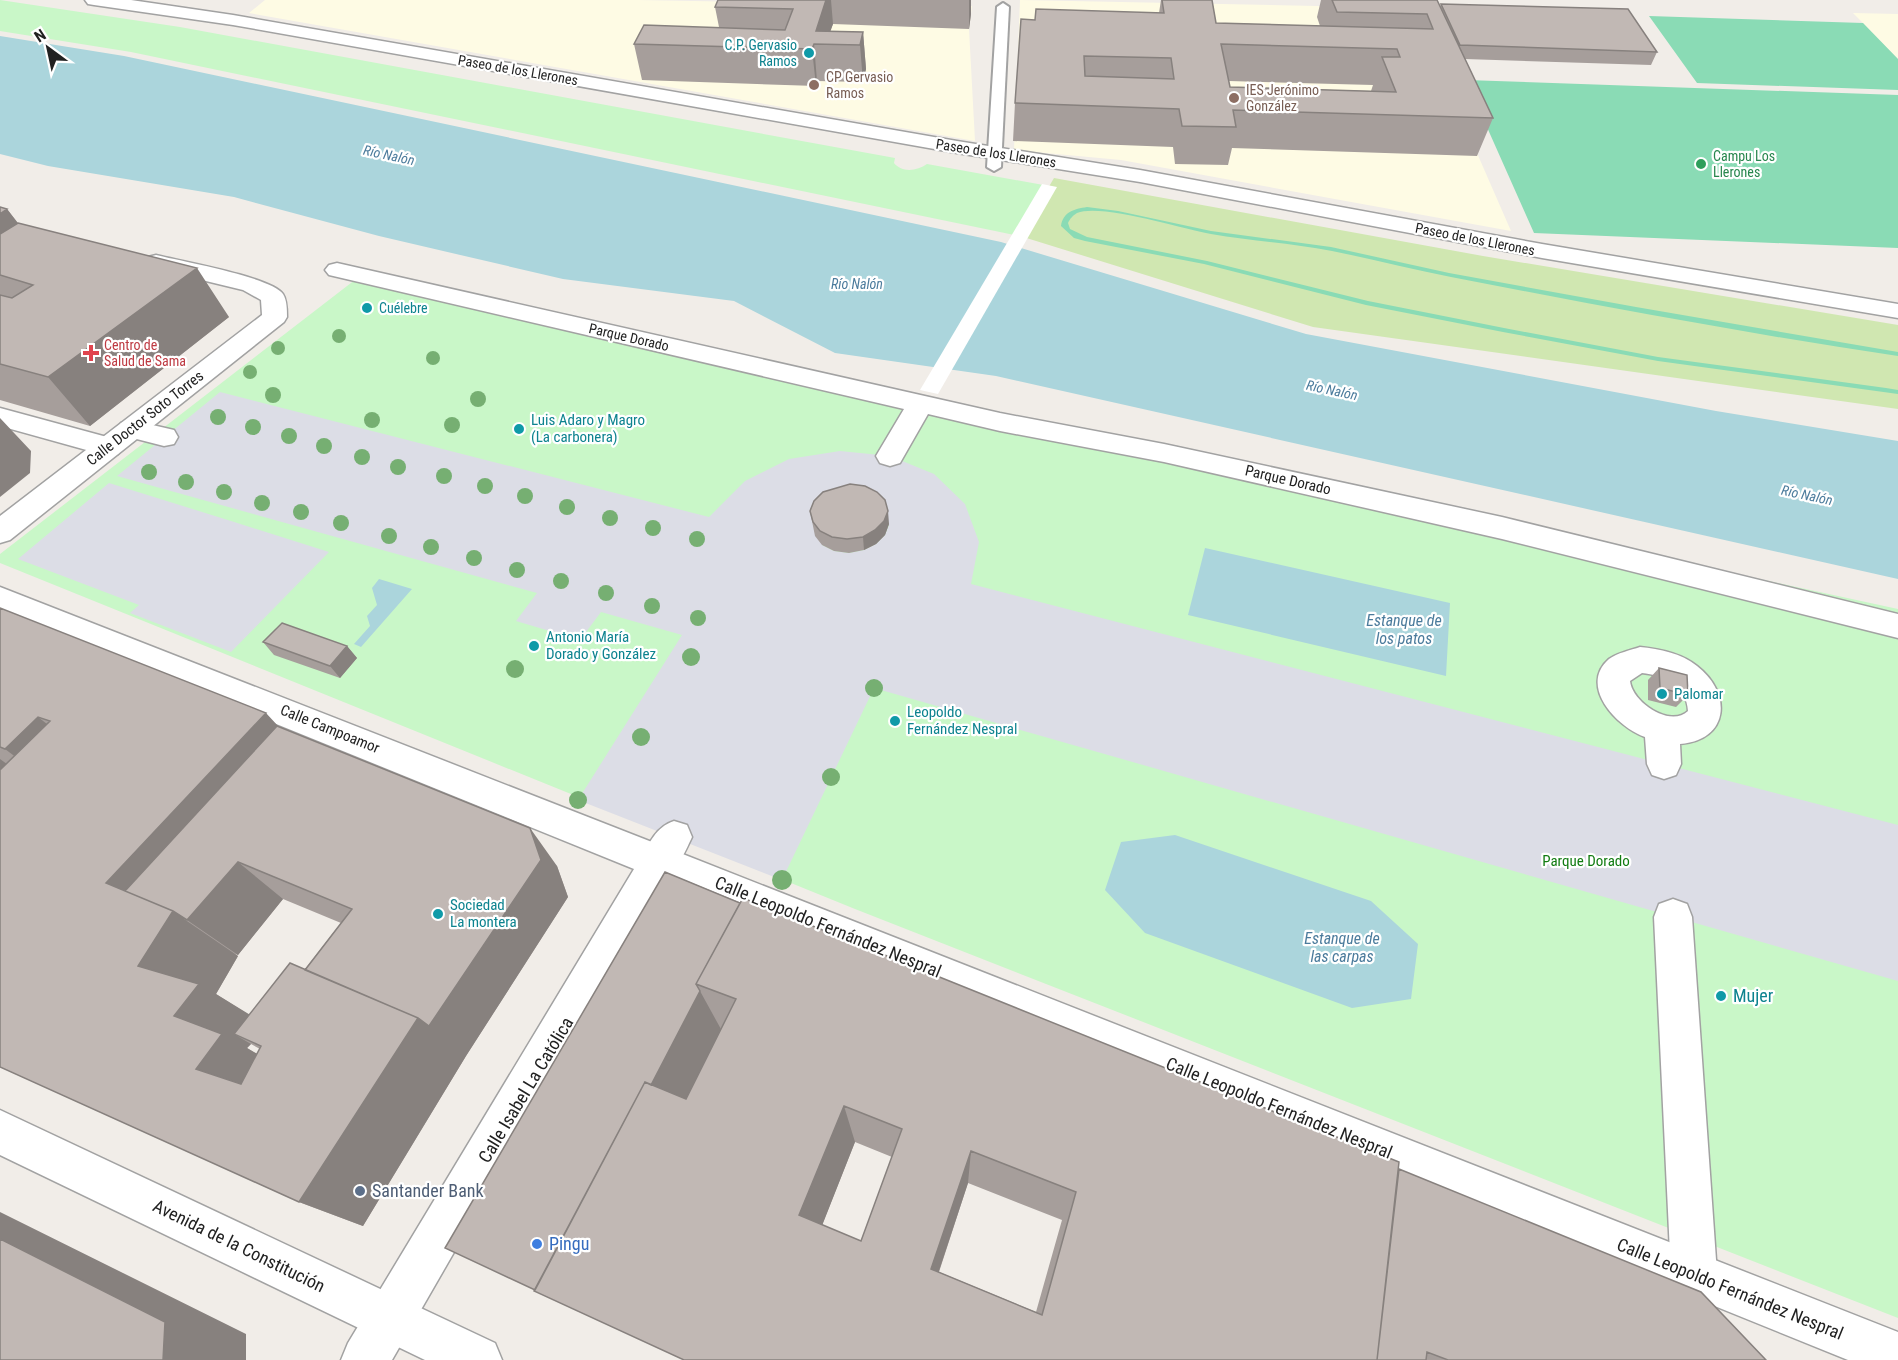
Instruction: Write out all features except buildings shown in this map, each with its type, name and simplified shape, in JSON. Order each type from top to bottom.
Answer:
[{"type":"street","name":"Paseo de los Llerones","points":[[94,0],[233,20],[995,160],[1140,176],[1542,251],[1898,311]]},
{"type":"street","name":"Calle Doctor Soto Torres","points":[[0,532],[275,317],[273,297],[251,285],[138,257]]},
{"type":"street","name":"Parque Dorado","points":[[337,270],[1000,422],[1164,453],[1490,525],[1898,626]]},
{"type":"street","points":[[890,456],[921,404]]},
{"type":"street","points":[[0,417],[108,447]]},
{"type":"street","points":[[131,429],[164,437]]},
{"type":"street","name":"Calle Campoamor","points":[[0,598],[667,849]]},
{"type":"street","points":[[1661,729],[1664,764]]},
{"type":"street","name":"Calle Leopoldo Fernández Nespral","points":[[667,849],[1714,1296],[1898,1356]]},
{"type":"street","name":"Calle Isabel La Católica","points":[[365,1360],[667,849]]},
{"type":"street","points":[[1673,917],[1714,1296]]},
{"type":"street","name":"Avenida de la Constitución","points":[[0,1132],[478,1360]]},
{"type":"lane","points":[[995,160],[1003,6]]},
{"type":"shaded area","name":"CP Gervasio Ramos","points":[[265,0],[637,0],[972,6],[969,29],[975,141],[249,13]]},
{"type":"shaded area","name":"IES Jerónimo González","points":[[1020,0],[1317,6],[1415,11],[1511,231],[1121,160],[1014,150]]},
{"type":"shaded area","points":[[1853,13],[1898,14],[1898,59],[1863,23]]},
{"type":"shaded area","points":[[220,392],[709,517],[745,481],[789,459],[840,451],[890,456],[934,474],[965,504],[979,542],[971,584],[1898,825],[1898,981],[874,688],[782,880],[578,800],[682,635],[601,612],[580,640],[516,621],[537,593],[117,476]],"holes":[[[886,514],[889,525],[885,535],[876,544],[864,550],[849,553],[834,551],[822,545]]]},
{"type":"shaded area","points":[[109,483],[329,552],[231,652],[130,613],[139,605],[18,559]]},
{"type":"green space","points":[[0,0],[180,27],[895,158],[894,163],[905,170],[927,164],[1049,186],[1019,236],[131,52],[0,31]]},
{"type":"green space","points":[[1649,16],[1863,23],[1898,59],[1898,90],[1697,83]]},
{"type":"green space","name":"Campu Los Llerones","points":[[1466,80],[1898,95],[1898,248],[1534,233]]},
{"type":"green space","points":[[1054,178],[1483,256],[1898,325],[1898,409],[1313,327],[1020,236]]},
{"type":"green space","points":[[1087,207],[1118,211],[1211,231],[1331,247],[1449,273],[1898,352],[1898,356],[1674,319],[1451,277],[1332,251],[1211,234],[1104,211],[1077,213],[1068,223],[1070,229],[1087,237],[1207,261],[1368,301],[1658,357],[1886,388],[1898,390],[1898,394],[1658,361],[1503,332],[1366,305],[1204,264],[1074,238],[1061,226],[1062,221],[1070,212]]},
{"type":"green space","name":"Parque Dorado","points":[[360,276],[1898,609],[1898,1318],[855,909],[0,563],[0,554]]},
{"type":"water","name":"Río Nalón","points":[[0,36],[124,56],[1001,242],[1306,334],[1716,411],[1898,441],[1898,579],[996,376],[835,353],[734,301],[563,279],[379,236],[234,197],[48,166],[0,154]]},
{"type":"water","name":"Estanque de los patos","points":[[1205,548],[1450,603],[1446,676],[1188,615]]},
{"type":"water","points":[[379,579],[412,589],[361,647],[354,644],[370,626],[367,616],[377,605],[372,588]]},
{"type":"water","name":"Estanque de las carpas","points":[[1175,835],[1371,901],[1418,944],[1411,999],[1352,1008],[1145,933],[1105,890],[1121,842]]},
{"type":"pier","points":[[1042,184],[1057,187],[938,394],[920,390]]},
{"type":"place","name":"C.P. Gervasio Ramos","points":[[809,53]]},
{"type":"place","name":"CP Gervasio Ramos","points":[[814,85]]},
{"type":"place","name":"IES Jerónimo González","points":[[1234,98]]},
{"type":"place","name":"Campu Los Llerones","points":[[1701,164]]},
{"type":"place","name":"Cuélebre","points":[[367,308]]},
{"type":"place","name":"Centro de Salud de Sama","points":[[91,353]]},
{"type":"place","name":"Luis Adaro y Magro (La carbonera)","points":[[519,429]]},
{"type":"place","name":"Antonio María Dorado y González","points":[[534,646]]},
{"type":"place","name":"Palomar","points":[[1662,694]]},
{"type":"place","name":"Leopoldo Fernández Nespral","points":[[895,721]]},
{"type":"place","name":"Sociedad La montera","points":[[438,914]]},
{"type":"place","name":"Mujer","points":[[1721,996]]},
{"type":"place","name":"Santander Bank","points":[[360,1191]]},
{"type":"place","name":"Pingu","points":[[537,1244]]}]
